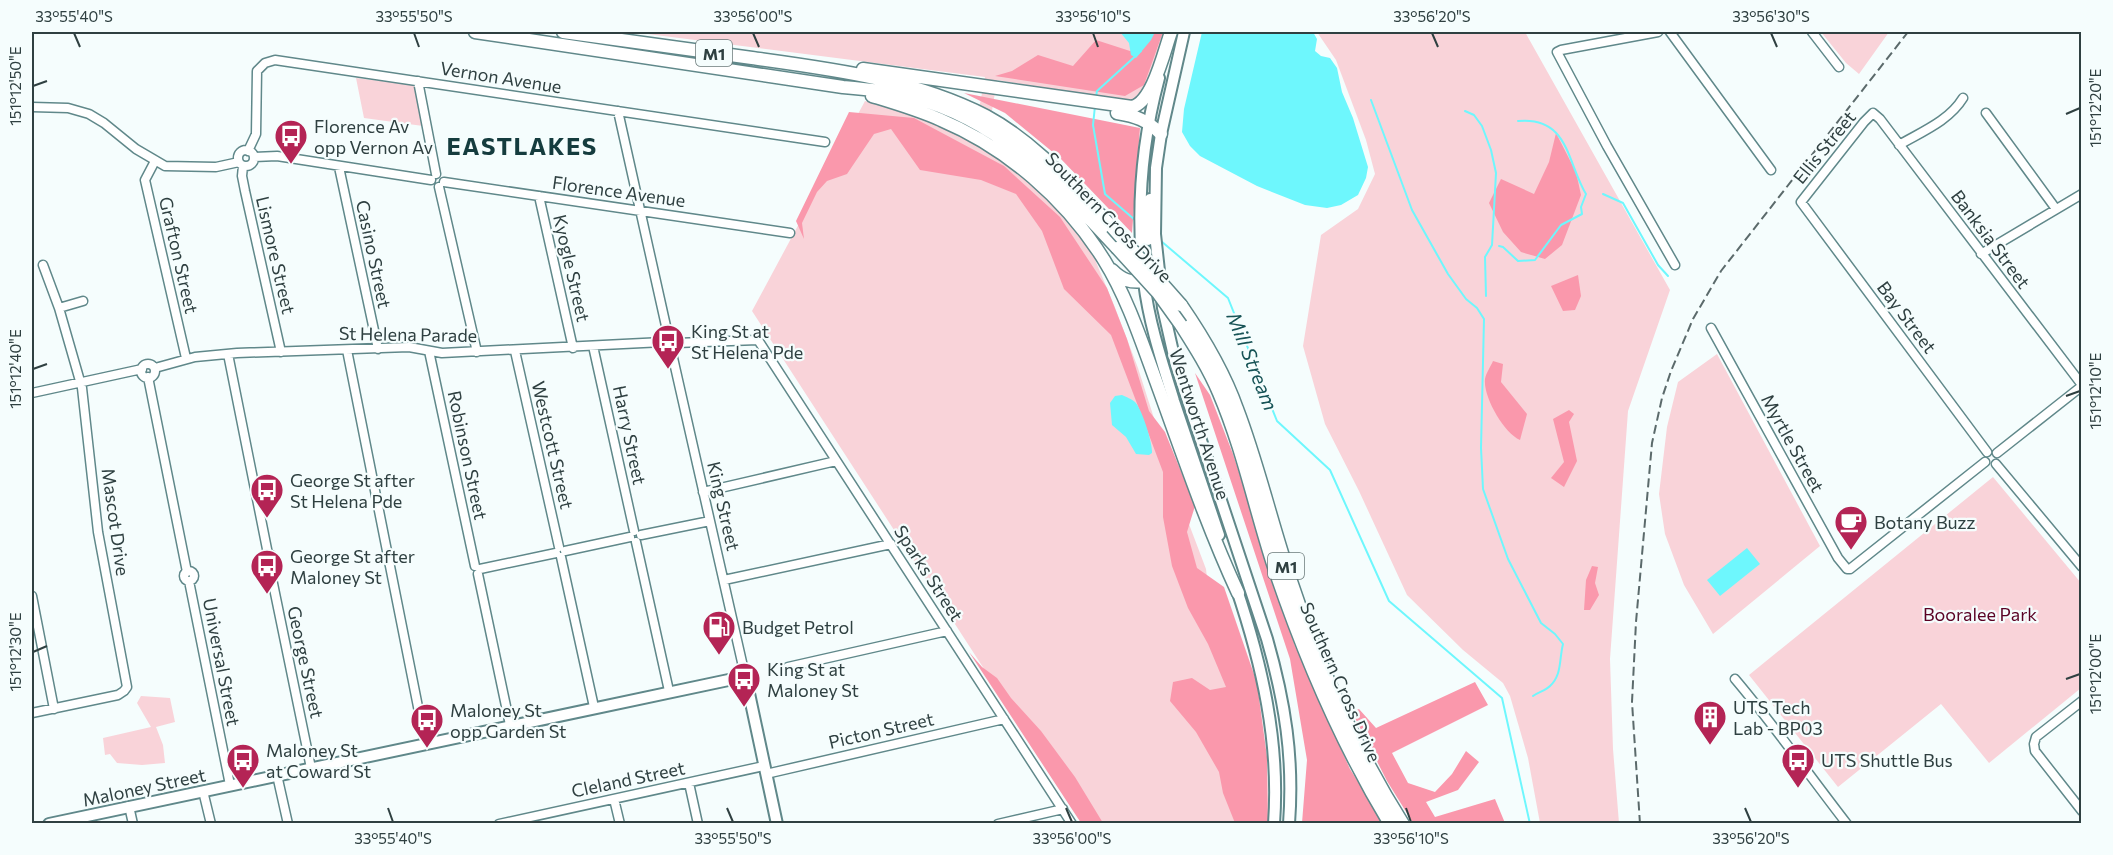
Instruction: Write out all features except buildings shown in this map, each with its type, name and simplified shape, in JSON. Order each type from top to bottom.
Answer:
[{"type":"highway","name":"Southern Cross Drive","points":[[475,32],[808,66],[923,90],[1027,157],[1054,181],[1158,293],[1181,325],[1214,383],[1233,430],[1273,564],[1303,649],[1352,754],[1390,824]]},
{"type":"highway","name":"Southern Cross Drive","points":[[563,32],[598,43]]},
{"type":"highway","points":[[1102,107],[1137,106],[1145,99],[1150,92],[1171,32]]},
{"type":"highway","name":"Southern Cross Drive","points":[[620,46],[843,87],[923,112],[979,126],[1035,150],[1112,227],[1181,305],[1209,348],[1237,408],[1282,554],[1324,672],[1355,738],[1402,824]]},
{"type":"highway","points":[[808,66],[874,70],[998,87],[1071,101],[1132,115],[1149,122],[1161,134]]},
{"type":"highway","points":[[979,126],[1069,214],[1106,262],[1123,279],[1133,282],[1144,281]]},
{"type":"highway","points":[[1106,262],[1141,339],[1217,546],[1238,592]]},
{"type":"main road","name":"Wentworth Avenue","points":[[1171,32],[1149,122],[1140,219],[1149,234],[1168,336],[1268,639],[1278,679],[1286,716],[1290,756],[1289,824]]},
{"type":"main road","points":[[1149,234],[1148,205],[1155,188],[1161,134],[1184,32]]},
{"type":"main road","name":"Wentworth Avenue","points":[[1149,234],[1144,281],[1151,322],[1238,592],[1269,712],[1275,768],[1274,824]]},
{"type":"main road","name":"Maloney Street","points":[[51,823],[425,742],[669,691],[743,678]]},
{"type":"main road","name":"King Street","points":[[743,678],[777,824]]},
{"type":"street","points":[[1658,32],[1557,51],[1560,61],[1675,265]]},
{"type":"street","points":[[1670,32],[1771,170]]},
{"type":"street","points":[[1812,32],[1839,67]]},
{"type":"street","name":"Vernon Avenue","points":[[251,154],[256,134],[257,71],[265,63],[275,60],[825,142]]},
{"type":"street","points":[[418,81],[434,177]]},
{"type":"street","points":[[1899,146],[1937,123],[1957,108],[1963,98]]},
{"type":"street","points":[[32,107],[68,108],[89,114],[154,161],[169,166],[216,167],[251,164],[251,154]]},
{"type":"street","points":[[618,111],[666,348],[674,346]]},
{"type":"street","name":"Banksia Street","points":[[1873,113],[1880,119],[2082,386]]},
{"type":"street","name":"Ellis Street","points":[[1800,202],[1873,113]]},
{"type":"street","points":[[1986,113],[2056,209]]},
{"type":"street","points":[[241,164],[239,154],[243,151],[339,166],[442,176],[477,352]]},
{"type":"street","name":"Grafton Street","points":[[154,161],[145,180],[186,358]]},
{"type":"street","name":"Lismore Street","points":[[241,164],[281,352]]},
{"type":"street","name":"Casino Street","points":[[339,166],[378,349]]},
{"type":"street","name":"Florence Avenue","points":[[442,184],[790,233]]},
{"type":"street","points":[[1982,254],[2082,194]]},
{"type":"street","name":"Kyogle Street","points":[[539,196],[573,348]]},
{"type":"street","name":"Bay Street","points":[[1800,202],[1987,452]]},
{"type":"street","name":"Mascot Drive","points":[[32,713],[118,695],[127,687],[99,539],[81,382],[59,308],[43,265]]},
{"type":"street","points":[[59,308],[83,301]]},
{"type":"street","name":"Myrtle Street","points":[[1711,328],[1844,567],[1850,568],[1985,462]]},
{"type":"street","name":"St Helena Parade","points":[[154,368],[186,358],[228,354],[409,347],[442,353],[515,351],[666,339]]},
{"type":"street","name":"Sparks Street","points":[[674,346],[758,340],[1072,824]]},
{"type":"street","name":"Harry Street","points":[[593,346],[669,691]]},
{"type":"street","name":"King Street","points":[[674,346],[743,678]]},
{"type":"street","points":[[347,350],[425,742]]},
{"type":"street","name":"Robinson Street","points":[[429,351],[510,725]]},
{"type":"street","name":"Westcott Street","points":[[515,351],[594,708]]},
{"type":"street","name":"George Street","points":[[228,354],[268,554],[273,557],[269,564],[311,768]]},
{"type":"street","points":[[32,393],[142,369],[148,364],[154,368],[154,375],[148,377],[142,374],[142,369]]},
{"type":"street","name":"Universal Street","points":[[148,377],[230,785]]},
{"type":"street","points":[[1997,453],[2082,386]]},
{"type":"street","points":[[1996,464],[1989,465],[1985,462],[1984,457],[1987,452],[1997,453]]},
{"type":"street","points":[[1996,464],[1999,459],[1997,453]]},
{"type":"street","points":[[704,492],[836,461]]},
{"type":"street","points":[[1996,464],[2082,567]]},
{"type":"street","points":[[478,570],[710,521]]},
{"type":"street","points":[[724,580],[891,544]]},
{"type":"street","points":[[32,596],[35,633],[54,709]]},
{"type":"street","points":[[788,667],[947,631]]},
{"type":"street","points":[[1735,678],[1846,824]]},
{"type":"street","points":[[2082,701],[2036,737],[2034,744],[2035,751],[2082,811]]},
{"type":"street","name":"Picton Street","points":[[765,770],[1004,719]]},
{"type":"street","name":"Cleland Street","points":[[499,824],[540,819],[614,799],[765,770]]},
{"type":"street","points":[[277,775],[288,824]]},
{"type":"street","points":[[689,783],[698,824]]},
{"type":"street","points":[[204,791],[211,824]]},
{"type":"street","points":[[614,799],[620,824]]},
{"type":"street","points":[[129,806],[133,824]]},
{"type":"street","points":[[998,824],[1063,809]]},
{"type":"green space","points":[[632,32],[1164,32],[1145,94],[1134,103],[997,80],[986,148],[1032,184],[1067,220],[1091,250],[1114,305],[1138,368],[1181,503],[1206,569],[1211,613],[1257,823],[1084,823],[752,311],[865,101],[923,118],[973,141],[985,77]]},
{"type":"green space","points":[[1317,32],[1525,32],[1670,290],[1628,411],[1610,659],[1613,749],[1619,823],[1540,823],[1528,758],[1510,696],[1503,683],[1463,650],[1407,595],[1325,424],[1303,346],[1321,235],[1358,209],[1375,174],[1366,140],[1336,60]]},
{"type":"green space","points":[[1821,32],[1889,32],[1859,74],[1846,63]]},
{"type":"green space","points":[[356,78],[414,85],[423,126],[364,118]]},
{"type":"green space","points":[[1717,354],[1820,546],[1713,634],[1684,585],[1665,534],[1659,494],[1667,427],[1678,382]]},
{"type":"green space","name":"Booralee Park","points":[[1993,477],[2081,583],[2081,688],[1989,763],[1941,704],[1838,787],[1749,675]]},
{"type":"green space","points":[[141,696],[170,698],[175,722],[156,727],[163,745],[165,763],[142,765],[117,763],[110,754],[105,755],[103,738],[151,727],[137,703]]},
{"type":"shaded area","points":[[1153,32],[1163,32],[1144,85],[1125,96],[995,76],[1012,71],[1038,55],[1073,66],[1096,40],[1130,51]]},
{"type":"shaded area","points":[[964,93],[1140,128],[1132,233],[1060,158],[1005,113]]},
{"type":"shaded area","points":[[849,112],[914,118],[1004,166],[1060,217],[1107,288],[1127,339],[1149,411],[1165,432],[1195,506],[1187,532],[1197,568],[1224,587],[1257,683],[1267,757],[1268,823],[1235,823],[1223,793],[1219,772],[1196,732],[1170,701],[1173,682],[1192,678],[1210,690],[1226,687],[1208,644],[1188,608],[1172,566],[1163,517],[1163,472],[1111,335],[1064,289],[1042,231],[1016,194],[981,180],[920,170],[891,129],[874,134],[847,174],[827,181],[817,192],[802,223],[804,239],[796,221]]},
{"type":"shaded area","points":[[1556,133],[1576,172],[1581,195],[1562,245],[1545,259],[1521,252],[1503,232],[1489,203],[1501,179],[1534,194],[1549,162]]},
{"type":"shaded area","points":[[1578,275],[1581,296],[1575,310],[1563,311],[1551,286]]},
{"type":"shaded area","points":[[1493,361],[1503,364],[1501,382],[1527,414],[1520,440],[1501,422],[1487,395],[1485,379]]},
{"type":"shaded area","points":[[1195,373],[1210,395],[1233,454],[1295,646],[1350,769],[1384,823],[1302,823],[1307,760],[1290,659]]},
{"type":"shaded area","points":[[1569,410],[1574,414],[1569,422],[1577,461],[1564,487],[1551,478],[1564,462],[1553,419]]},
{"type":"shaded area","points":[[1592,566],[1598,567],[1595,583],[1599,595],[1590,610],[1584,610],[1586,580]]},
{"type":"shaded area","points":[[969,652],[982,667],[997,678],[1011,698],[1041,731],[1075,777],[1103,823],[1081,823]]},
{"type":"shaded area","points":[[1475,682],[1488,705],[1392,753],[1408,783],[1435,792],[1452,774],[1466,751],[1479,762],[1458,790],[1426,802],[1435,817],[1495,799],[1505,823],[1413,823],[1387,781],[1352,712],[1359,709],[1376,728]]},
{"type":"water","points":[[1120,32],[1155,32],[1136,58],[1131,55],[1129,43]]},
{"type":"water","points":[[1202,32],[1313,32],[1317,39],[1315,51],[1321,56],[1330,58],[1337,68],[1342,92],[1353,118],[1368,167],[1366,178],[1358,195],[1341,205],[1327,208],[1305,205],[1257,186],[1200,156],[1190,146],[1182,132],[1184,109]]},
{"type":"water","points":[[1122,395],[1135,402],[1141,412],[1151,442],[1152,453],[1149,455],[1136,454],[1126,437],[1112,425],[1110,403],[1115,396]]},
{"type":"water","points":[[1747,548],[1760,564],[1720,596],[1707,580]]},
{"type":"waterway","name":"Mill Stream","points":[[1096,97],[1097,91],[1141,51]]},
{"type":"waterway","points":[[1371,100],[1412,210],[1448,274],[1484,319],[1481,448],[1483,489],[1508,559],[1541,623],[1563,644],[1557,677],[1548,688],[1533,696]]},
{"type":"waterway","name":"Mill Stream","points":[[1095,106],[1093,125],[1105,194],[1135,220]]},
{"type":"waterway","points":[[1465,111],[1474,115],[1482,126],[1496,173],[1492,245],[1485,257],[1486,296]]},
{"type":"waterway","points":[[1499,246],[1518,261],[1535,260],[1561,225],[1582,214],[1581,207],[1586,194],[1570,156],[1557,134],[1547,126],[1535,121],[1518,121]]},
{"type":"waterway","points":[[1603,194],[1623,203],[1658,265],[1668,276]]},
{"type":"waterway","name":"Mill Stream","points":[[1161,241],[1228,298],[1277,421],[1330,470],[1389,601],[1502,698],[1530,824]]},
{"type":"railway","points":[[1640,824],[1632,702],[1636,622],[1652,443],[1662,398],[1671,371],[1693,319],[1721,271],[1908,32]]},
{"type":"place","name":"Florence Av opp Vernon Av","points":[[291,165]]},
{"type":"place","name":"King St at St Helena Pde","points":[[668,370]]},
{"type":"place","name":"George St after St Helena Pde","points":[[267,519]]},
{"type":"place","name":"Botany Buzz","points":[[1851,551]]},
{"type":"place","name":"George St after Maloney St","points":[[267,595]]},
{"type":"place","name":"Budget Petrol","points":[[719,656]]},
{"type":"place","name":"King St at Maloney St","points":[[744,708]]},
{"type":"place","name":"UTS Tech Lab - BP03","points":[[1710,746]]},
{"type":"place","name":"Maloney St opp Garden St","points":[[427,749]]},
{"type":"place","name":"Maloney St at Coward St","points":[[243,789]]},
{"type":"place","name":"UTS Shuttle Bus","points":[[1798,789]]},
{"type":"district","name":"EASTLAKES","points":[[522,145]]}]
